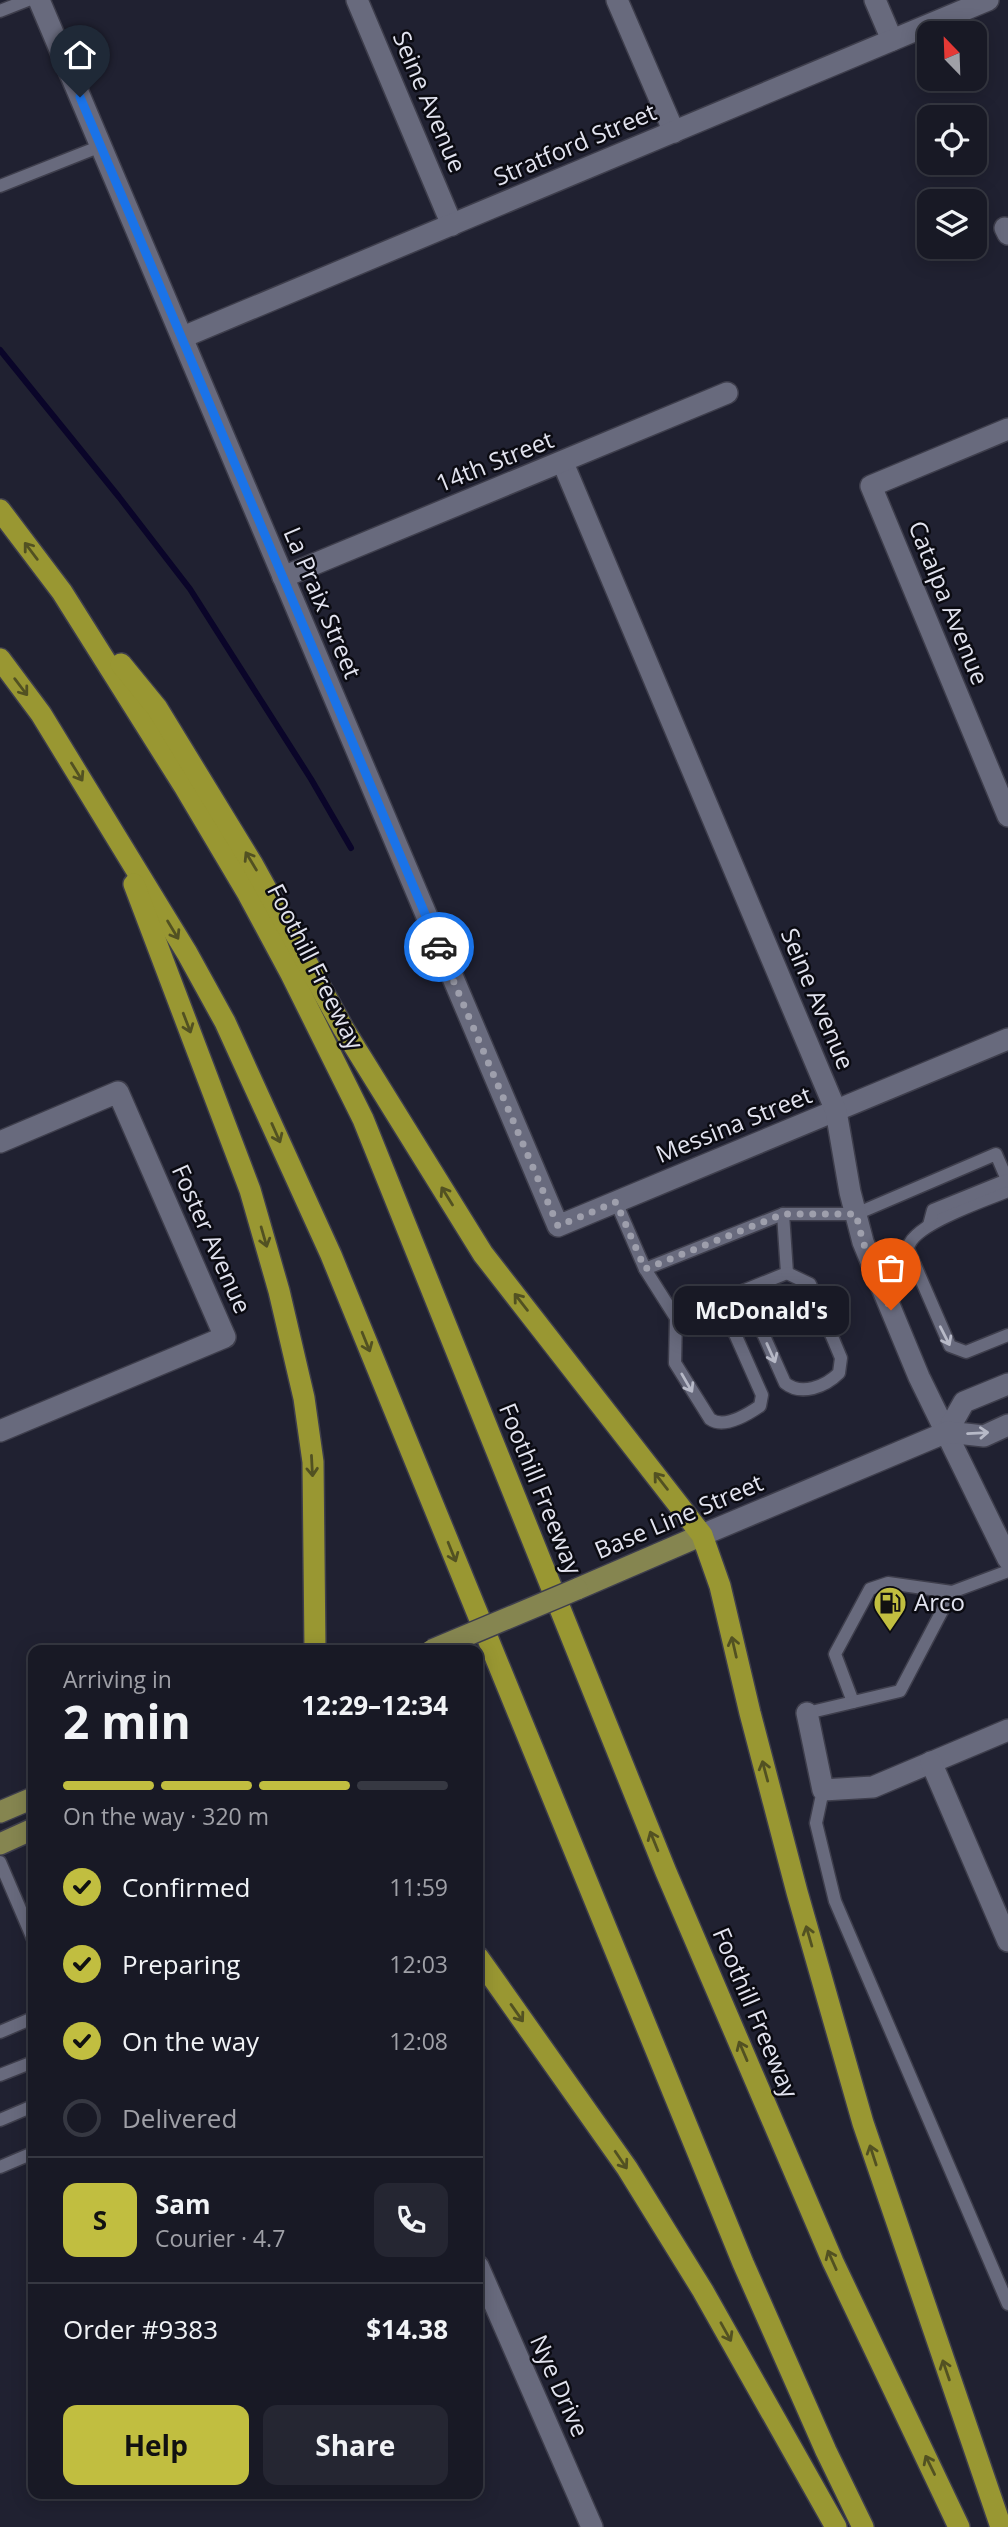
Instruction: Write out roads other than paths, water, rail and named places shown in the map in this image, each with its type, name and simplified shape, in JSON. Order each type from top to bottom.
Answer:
[{"type":"highway","name":"Foothill Freeway","points":[[0,510],[62,593],[184,786],[248,894],[363,1119],[666,1872],[833,2262],[959,2527]]},
{"type":"highway","points":[[62,593],[157,708],[253,865],[343,1028],[483,1254],[702,1535],[720,1586],[797,1892],[863,2123],[1001,2527]]},
{"type":"highway","points":[[0,659],[41,714],[114,829],[225,1023],[331,1255],[743,2263],[826,2451],[863,2527]]},
{"type":"highway","points":[[114,829],[250,1190],[279,1291],[304,1398],[313,1462],[315,1645]]},
{"type":"highway","points":[[483,1964],[649,2203],[703,2291],[836,2527]]},
{"type":"main road","name":"Base Line Street","points":[[444,1645],[702,1535]]},
{"type":"main road","points":[[0,1812],[28,1807]]},
{"type":"main road","points":[[0,1844],[28,1831]]},
{"type":"street","name":"La Praix Street","points":[[39,0],[558,1226]]},
{"type":"street","name":"Seine Avenue","points":[[357,0],[452,225]]},
{"type":"street","points":[[617,0],[674,132]]},
{"type":"street","points":[[875,0],[892,40]]},
{"type":"street","name":"Stratford Street","points":[[183,337],[988,0]]},
{"type":"street","name":"14th Street","points":[[283,577],[727,393]]},
{"type":"street","name":"Catalpa Avenue","points":[[1008,429],[872,486],[1008,816]]},
{"type":"street","name":"Seine Avenue","points":[[563,463],[836,1111],[850,1192],[863,1242],[919,1377],[1008,1559]]},
{"type":"street","name":"Messina Street","points":[[558,1226],[1008,1039]]},
{"type":"street","name":"Foster Avenue","points":[[0,1142],[118,1092],[225,1337],[0,1431]]},
{"type":"street","points":[[947,1432],[964,1402],[1008,1384]]},
{"type":"street","name":"Base Line Street","points":[[702,1535],[947,1432],[984,1436],[1008,1425]]},
{"type":"street","points":[[807,1713],[823,1790],[873,1787],[1008,1730]]},
{"type":"street","points":[[931,1762],[1008,1941]]},
{"type":"street","name":"Nye Drive","points":[[483,2277],[592,2527]]},
{"type":"lane","points":[[0,11],[28,0]]},
{"type":"lane","points":[[0,186],[101,146]]},
{"type":"lane","points":[[645,1269],[783,1214],[856,1214],[996,1154],[1008,1184],[933,1210],[929,1224],[913,1235],[908,1242],[908,1249],[950,1346],[966,1352],[1008,1335]]},
{"type":"lane","points":[[616,1202],[645,1269],[676,1318],[675,1363],[710,1419],[716,1423],[723,1423],[760,1406],[762,1395],[720,1300]]},
{"type":"lane","points":[[783,1214],[788,1273]]},
{"type":"lane","points":[[676,1318],[788,1273],[810,1284],[841,1358],[839,1373],[822,1384],[803,1391],[793,1390],[785,1383],[744,1291]]},
{"type":"lane","points":[[853,1702],[835,1654],[870,1589],[888,1583],[952,1592],[1008,1571]]},
{"type":"lane","points":[[807,1713],[900,1691],[952,1592]]},
{"type":"lane","points":[[823,1790],[816,1823],[835,1901],[1008,2304]]},
{"type":"lane","points":[[0,1862],[28,1927]]},
{"type":"lane","points":[[0,2032],[28,2020]]},
{"type":"lane","points":[[0,2075],[28,2064]]},
{"type":"lane","points":[[0,2119],[28,2108]]},
{"type":"lane","points":[[0,2167],[28,2155]]},
{"type":"waterway","points":[[0,350],[190,589],[311,779],[351,848]]},
{"type":"place","name":"McDonald's","points":[[891,1310]]},
{"type":"place","name":"Arco","points":[[890,1633]]}]
